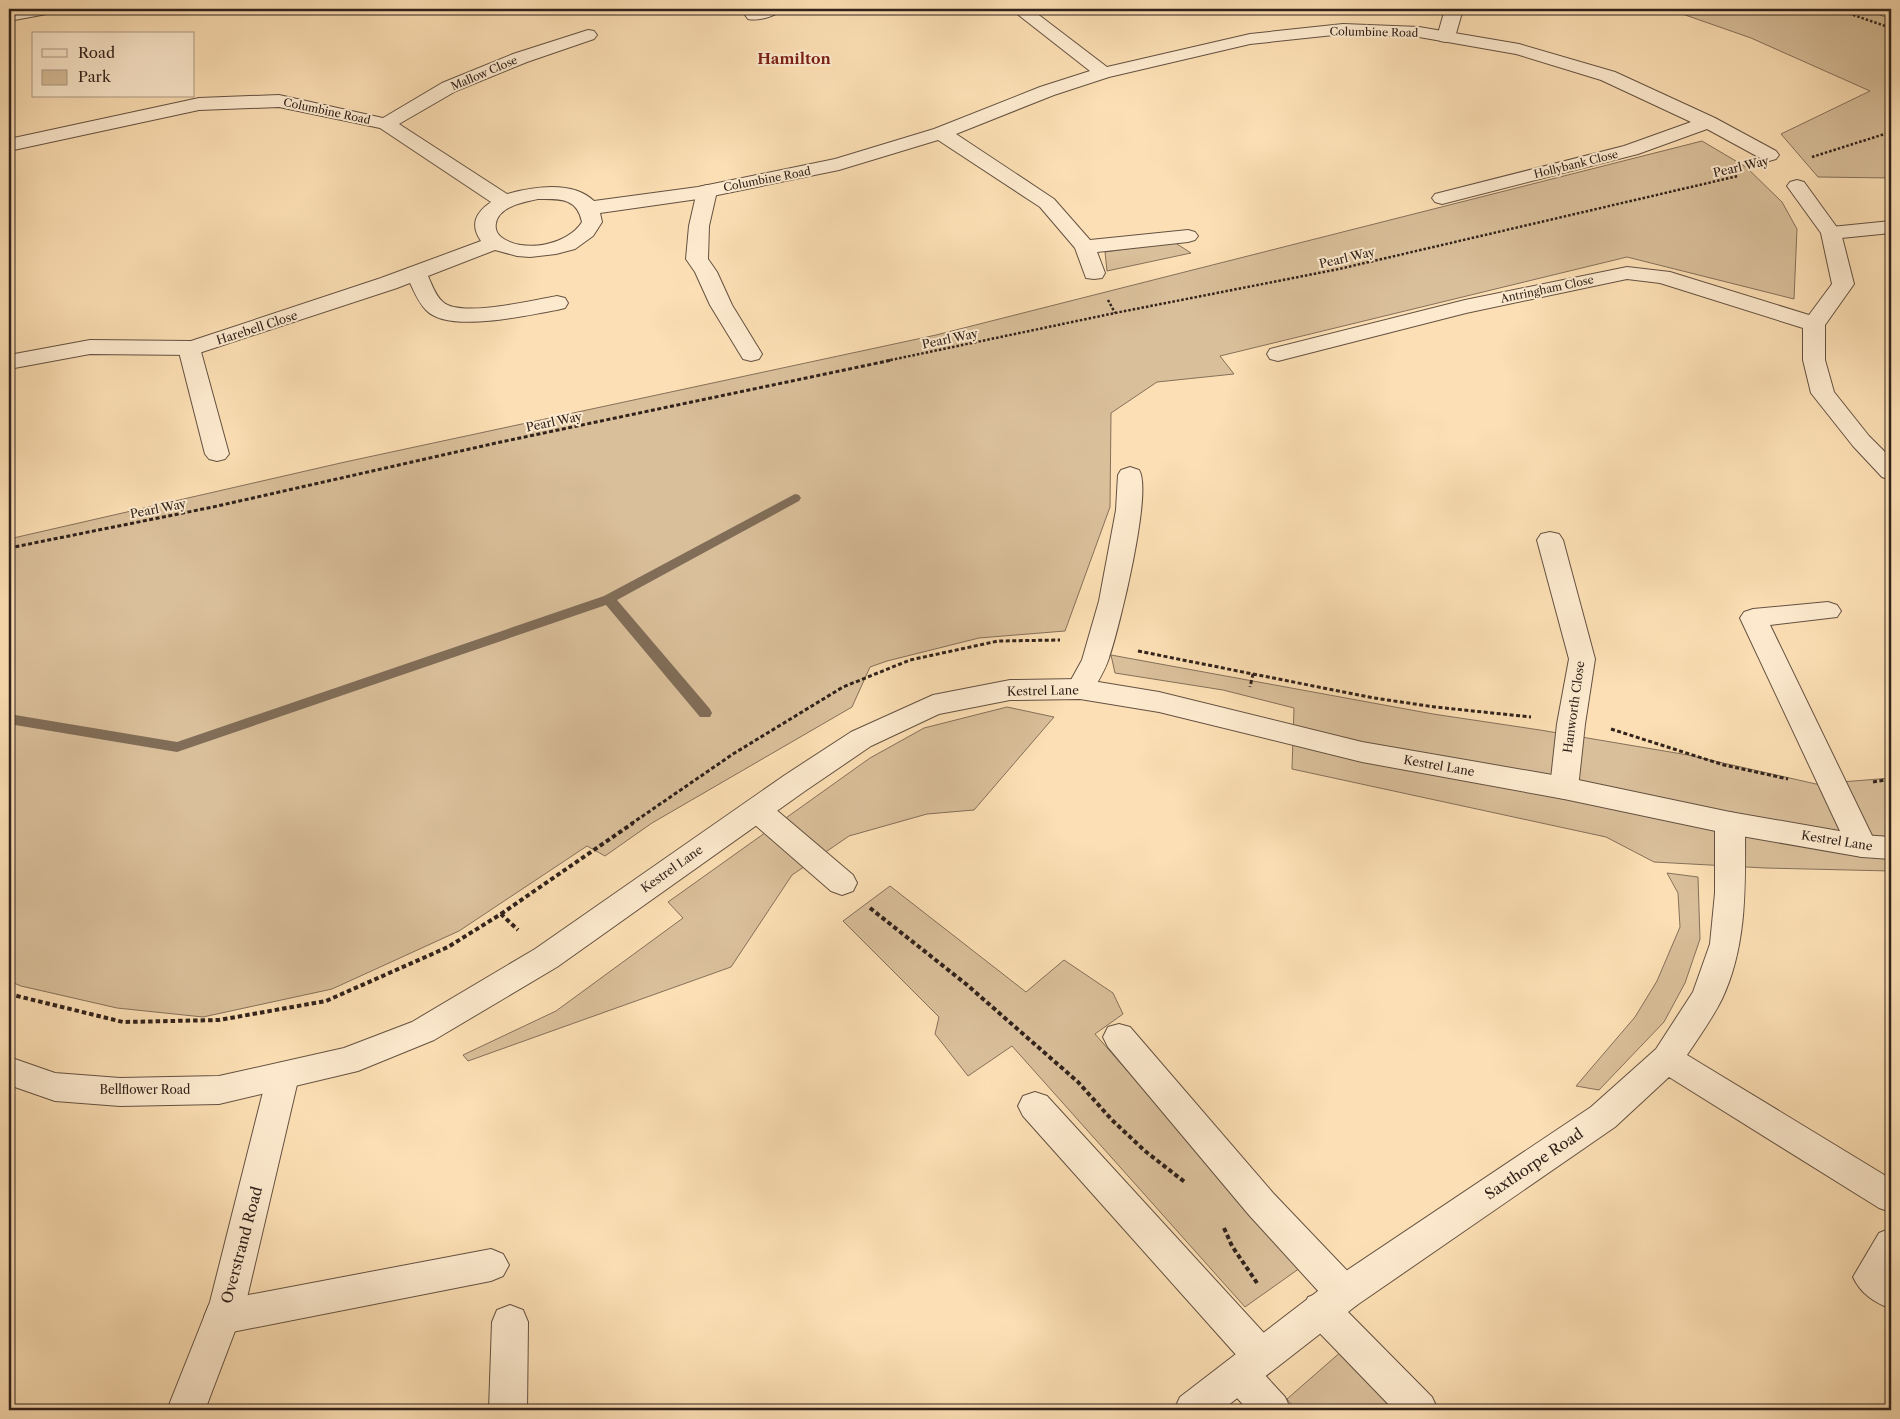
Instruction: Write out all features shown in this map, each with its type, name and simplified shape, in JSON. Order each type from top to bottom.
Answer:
[{"type":"street","points":[[9,16],[46,9]]},
{"type":"street","points":[[754,15],[773,9]]},
{"type":"street","points":[[1020,9],[1104,73]]},
{"type":"street","points":[[1446,36],[1454,9]]},
{"type":"street","name":"Columbine Road","points":[[589,208],[707,191],[839,164],[941,133],[1047,91],[1104,73],[1250,38],[1343,29],[1420,32],[1519,49],[1608,76],[1708,122],[1769,155]]},
{"type":"street","name":"Mallow Close","points":[[386,124],[450,87],[520,58],[588,34]]},
{"type":"street","name":"Columbine Road","points":[[9,145],[199,104],[280,101],[386,124],[469,180],[506,202]]},
{"type":"street","name":"Hollybank Close","points":[[1442,198],[1631,150],[1708,122]]},
{"type":"street","points":[[941,133],[1047,203],[1085,247],[1094,273]]},
{"type":"street","points":[[1797,186],[1831,233],[1843,284],[1814,324],[1814,360],[1823,392],[1861,441],[1891,472]]},
{"type":"street","points":[[707,191],[699,226],[697,259],[706,272],[721,305],[751,354]]},
{"type":"street","points":[[556,194],[572,197],[589,208],[592,222],[586,232],[564,245],[532,251],[504,247],[495,243],[486,233],[485,223],[487,217],[506,202],[530,195],[556,194]]},
{"type":"street","points":[[1831,233],[1891,227]]},
{"type":"street","points":[[1085,247],[1188,236]]},
{"type":"street","name":"Harebell Close","points":[[9,362],[90,347],[188,348],[268,325],[495,243]]},
{"type":"street","points":[[416,273],[435,307],[456,316],[489,314],[556,303]]},
{"type":"street","name":"Antringham Close","points":[[1278,354],[1466,307],[1627,273],[1662,276],[1814,324]]},
{"type":"street","points":[[188,348],[216,454]]},
{"type":"street","points":[[1080,689],[1095,660],[1112,601],[1128,510],[1130,475]]},
{"type":"street","name":"Hanworth Close","points":[[1550,540],[1582,659],[1571,724],[1564,788]]},
{"type":"street","points":[[1828,611],[1753,618],[1862,846]]},
{"type":"street","name":"Kestrel Lane","points":[[283,1076],[347,1061],[423,1031],[546,958],[861,739],[933,705],[1010,690],[1080,689],[1159,702],[1362,752],[1564,788],[1730,823],[1862,846],[1891,848]]},
{"type":"street","points":[[757,810],[842,883]]},
{"type":"street","name":"Saxthorpe Road","points":[[1193,1410],[1333,1301],[1603,1117],[1667,1059],[1707,997],[1725,944],[1730,893],[1730,823]]},
{"type":"street","points":[[1119,1037],[1261,1204],[1333,1301],[1419,1410]]},
{"type":"street","points":[[1667,1059],[1891,1197]]},
{"type":"street","name":"Bellflower Road","points":[[9,1071],[55,1087],[120,1092],[219,1090],[283,1076]]},
{"type":"street","name":"Overstrand Road","points":[[186,1410],[228,1302],[283,1076]]},
{"type":"street","points":[[1035,1106],[1251,1365],[1272,1410]]},
{"type":"street","points":[[1891,1244],[1872,1277],[1891,1292]]},
{"type":"street","points":[[222,1317],[491,1265]]},
{"type":"street","points":[[508,1410],[510,1322]]},
{"type":"path","points":[[1836,9],[1891,28]]},
{"type":"path","points":[[1806,159],[1891,132]]},
{"type":"path","name":"Pearl Way","points":[[9,548],[213,507],[496,443],[1115,313],[1339,270],[1402,253],[1741,176]]},
{"type":"path","points":[[9,994],[123,1022],[219,1020],[326,1001],[448,947],[501,914],[546,958]]},
{"type":"green space","points":[[1668,9],[1863,9],[1891,19],[1891,178],[1818,177],[1781,134],[1870,91],[1751,38]]},
{"type":"green space","points":[[1702,141],[1746,167],[1782,202],[1797,229],[1794,299],[1627,257],[1220,356],[1234,374],[1157,382],[1111,413],[1110,507],[1065,631],[979,638],[870,667],[852,707],[652,823],[605,856],[587,846],[459,931],[332,989],[203,1017],[117,1008],[21,986],[9,981],[9,539],[345,462],[936,335]]},
{"type":"green space","points":[[1174,242],[1191,253],[1107,271],[1105,252]]},
{"type":"green space","points":[[1111,655],[1433,714],[1688,755],[1816,784],[1891,778],[1891,871],[1765,868],[1654,862],[1606,837],[1292,769],[1294,708],[1223,690],[1115,673]]},
{"type":"green space","points":[[1007,707],[1054,717],[974,810],[927,814],[849,836],[792,875],[731,967],[468,1061],[463,1055],[556,1011],[683,918],[668,902],[870,758],[924,728]]},
{"type":"green space","points":[[1667,873],[1698,877],[1700,939],[1685,983],[1664,1022],[1599,1090],[1576,1086],[1635,1017],[1657,981],[1680,927],[1678,893]]},
{"type":"green space","points":[[890,886],[1026,992],[1064,960],[1113,993],[1123,1014],[1095,1034],[1300,1268],[1245,1307],[1012,1046],[968,1076],[935,1034],[939,1017],[843,921]]},
{"type":"green space","points":[[1359,1336],[1428,1410],[1296,1410],[1287,1399]]},
{"type":"waterway","points":[[609,599],[795,498]]},
{"type":"waterway","points":[[9,719],[177,747],[609,599]]},
{"type":"waterway","points":[[609,599],[705,713]]},
{"type":"district","name":"Hamilton","points":[[794,59]]}]
